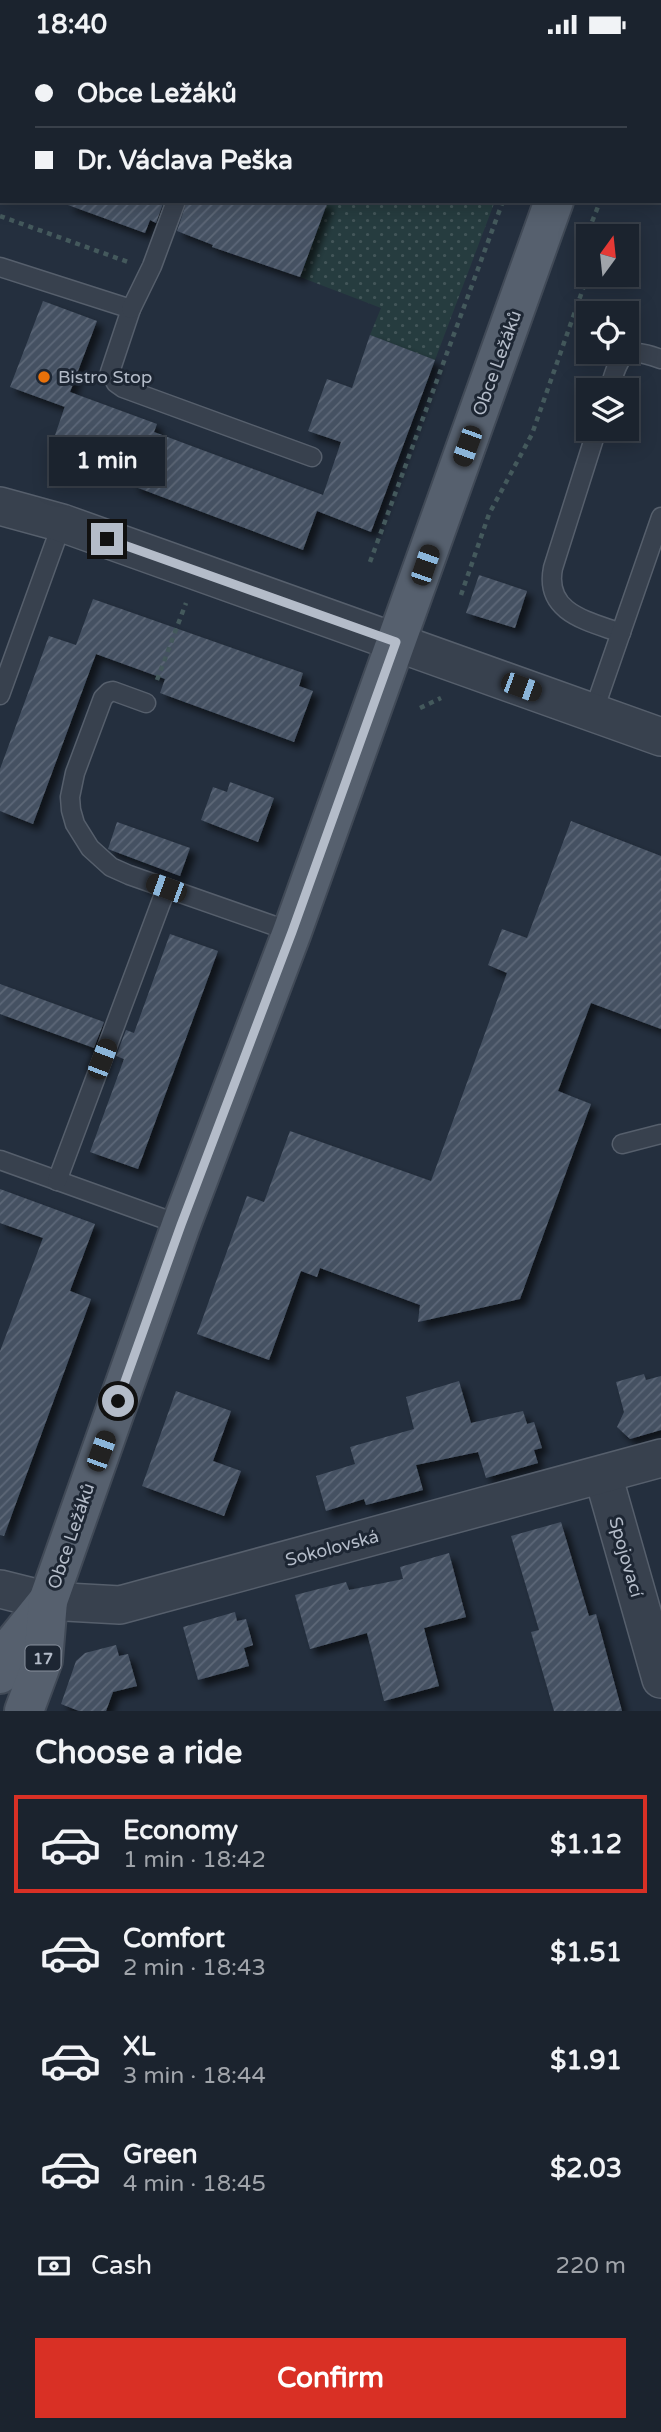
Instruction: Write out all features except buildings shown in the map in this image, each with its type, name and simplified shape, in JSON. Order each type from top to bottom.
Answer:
[{"type":"main road","name":"Obce Ležáků","points":[[24,1711],[43,1660],[48,1601],[181,1225],[292,932],[553,203]]},
{"type":"main road","name":"Obce Ležáků","points":[[0,1674],[10,1648],[48,1601]]},
{"type":"street","points":[[0,506],[62,523],[661,737]]},
{"type":"street","name":"Sokolovská","points":[[0,1589],[48,1601],[120,1605],[661,1458]]},
{"type":"street","name":"Spojovací","points":[[603,1475],[661,1679]]},
{"type":"lane","points":[[175,203],[150,270],[131,309],[110,372],[116,383],[312,457]]},
{"type":"lane","points":[[0,267],[131,309]]},
{"type":"lane","points":[[613,378],[622,357],[630,352],[661,359]]},
{"type":"lane","points":[[593,441],[552,568],[551,588],[555,599],[571,613],[621,633]]},
{"type":"lane","points":[[593,713],[661,517]]},
{"type":"lane","points":[[0,695],[62,523]]},
{"type":"lane","points":[[146,703],[113,691],[105,694],[75,773],[71,810],[80,834],[98,857],[129,875],[292,932]]},
{"type":"lane","points":[[57,1181],[166,888]]},
{"type":"lane","points":[[622,1144],[661,1134]]},
{"type":"lane","points":[[0,1160],[181,1225]]},
{"type":"path","points":[[370,562],[502,203]]},
{"type":"path","points":[[461,596],[489,514],[532,434],[550,383],[585,283],[581,274],[581,260],[599,203]]},
{"type":"path","points":[[0,216],[150,270]]},
{"type":"path","points":[[146,703],[159,676],[198,572]]},
{"type":"green space","points":[[327,203],[494,203],[435,360],[370,335],[381,308],[300,277]]},
{"type":"place","name":"Bistro Stop","points":[[44,377]]},
{"type":"route","points":[[107,539],[396,642],[118,1401]]}]
